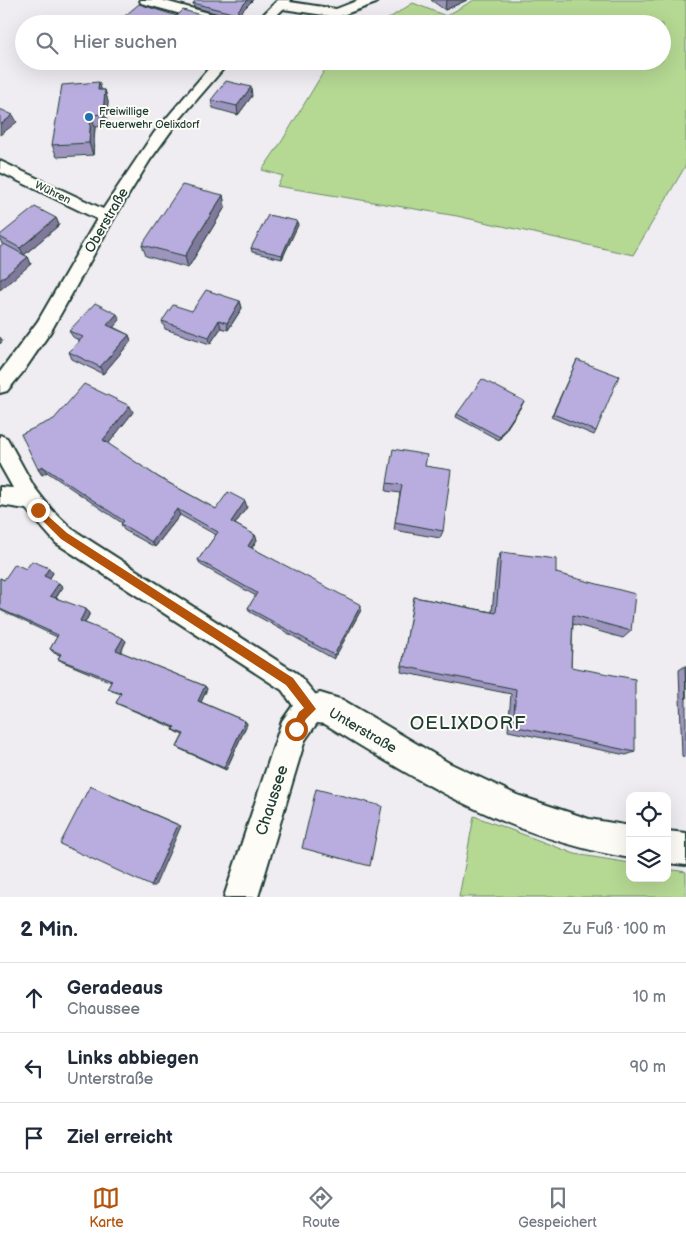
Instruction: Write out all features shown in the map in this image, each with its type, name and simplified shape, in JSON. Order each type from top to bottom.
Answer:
[{"type":"street","points":[[146,0],[166,2],[206,15]]},
{"type":"street","points":[[269,15],[282,2],[336,13],[371,0]]},
{"type":"street","name":"Oberstraße","points":[[0,385],[37,341],[106,218],[164,128],[215,70]]},
{"type":"street","name":"Wühren","points":[[0,166],[106,218]]},
{"type":"street","name":"Unterstraße","points":[[0,444],[30,500],[47,522],[64,536],[290,682],[311,709],[320,707],[332,710],[446,779],[517,813],[560,828],[626,841]]},
{"type":"street","points":[[0,496],[30,500]]},
{"type":"street","name":"Chaussee","points":[[241,897],[288,748],[303,715],[311,709]]},
{"type":"street","points":[[671,847],[686,849]]},
{"type":"green space","points":[[474,0],[686,0],[686,165],[633,255],[457,216],[277,186],[283,176],[262,170],[282,141],[325,70],[671,70],[671,15],[448,15]]},
{"type":"green space","points":[[413,3],[443,15],[394,15]]},
{"type":"green space","points":[[474,816],[575,854],[626,862],[626,882],[671,882],[671,870],[686,872],[686,897],[459,897]]},
{"type":"building","points":[[196,0],[248,0],[236,14],[193,3]]},
{"type":"building","points":[[139,4],[174,15],[126,15]]},
{"type":"building","points":[[183,10],[201,15],[178,15]]},
{"type":"building","points":[[226,81],[251,87],[237,106],[211,100]]},
{"type":"building","name":"Freiwillige Feuerwehr Oelixdorf","points":[[99,82],[98,90],[105,90],[103,114],[91,115],[89,143],[52,145],[62,85]]},
{"type":"building","points":[[0,109],[13,115],[0,125]]},
{"type":"building","points":[[182,185],[223,195],[185,256],[142,245]]},
{"type":"building","points":[[35,207],[56,218],[20,248],[0,237],[0,235]]},
{"type":"building","points":[[268,215],[297,221],[282,255],[251,248]]},
{"type":"building","points":[[4,244],[28,257],[0,280],[0,247]]},
{"type":"building","points":[[206,290],[240,301],[227,323],[219,320],[209,337],[162,321],[173,305],[192,311]]},
{"type":"building","points":[[95,303],[117,314],[107,325],[129,335],[100,367],[69,352],[83,337],[69,331]]},
{"type":"building","points":[[577,360],[619,376],[596,431],[553,414]]},
{"type":"building","points":[[482,379],[524,401],[500,437],[457,414]]},
{"type":"building","points":[[84,384],[130,406],[103,440],[158,477],[216,509],[228,492],[245,501],[231,522],[255,535],[248,546],[361,605],[334,655],[248,608],[257,593],[198,560],[218,532],[177,509],[152,542],[121,524],[124,521],[42,466],[38,469],[21,434],[54,419]]},
{"type":"building","points":[[393,449],[427,455],[425,466],[451,470],[443,531],[395,522],[402,485],[387,483]]},
{"type":"building","points":[[501,552],[556,559],[556,573],[635,594],[631,631],[573,615],[571,667],[635,679],[635,752],[513,726],[516,689],[402,666],[414,597],[496,613]]},
{"type":"building","points":[[32,561],[49,568],[44,576],[59,583],[50,596],[86,609],[80,621],[123,638],[116,650],[205,686],[198,701],[245,721],[224,768],[177,747],[184,734],[173,730],[175,727],[116,703],[121,693],[108,688],[112,680],[58,659],[61,654],[50,649],[58,635],[0,609],[0,578],[4,580],[15,564],[26,569]]},
{"type":"building","points":[[685,666],[686,666],[686,699]]},
{"type":"building","points":[[90,786],[178,825],[151,886],[60,844]]},
{"type":"building","points":[[316,789],[382,806],[370,866],[302,848]]},
{"type":"place","name":"Freiwillige Feuerwehr Oelixdorf","points":[[89,117]]},
{"type":"district","name":"OELIXDORF","points":[[468,722]]},
{"type":"route","points":[[38,510],[47,522],[64,536],[290,682],[311,709],[303,715],[296,729]]}]
